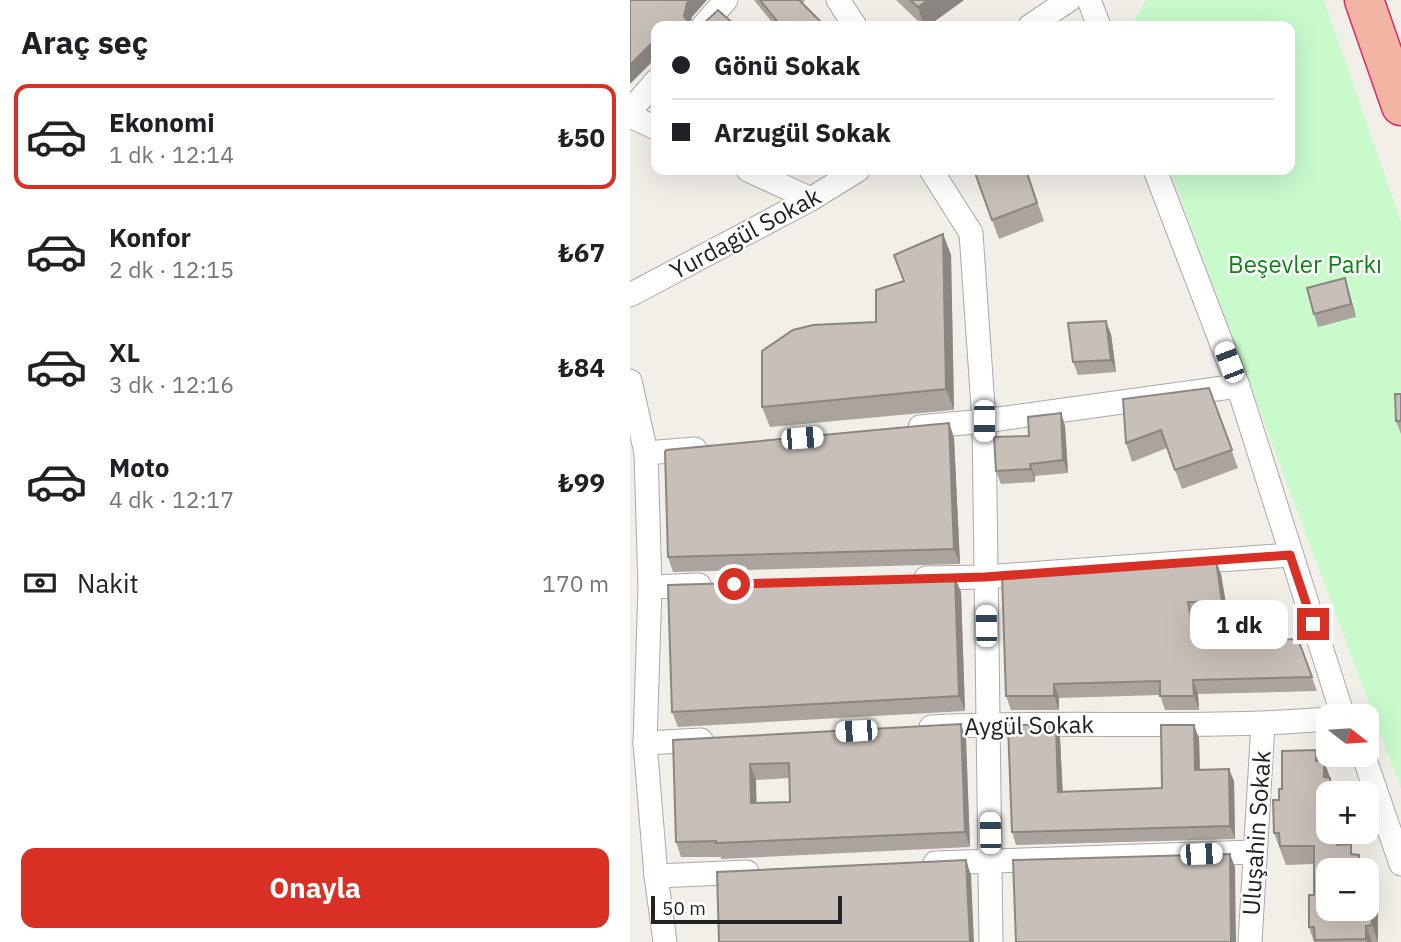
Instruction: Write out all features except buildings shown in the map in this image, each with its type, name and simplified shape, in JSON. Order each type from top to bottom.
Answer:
[{"type":"highway","points":[[1364,0],[1401,106]]},
{"type":"street","points":[[707,21],[726,0]]},
{"type":"street","points":[[838,0],[852,21]]},
{"type":"street","points":[[1038,21],[1069,0]]},
{"type":"street","points":[[1089,0],[1097,21]]},
{"type":"street","points":[[651,87],[630,114],[651,125]]},
{"type":"street","points":[[759,175],[811,199]]},
{"type":"street","name":"Yurdagül Sokak","points":[[630,295],[811,199],[850,175]]},
{"type":"street","points":[[934,175],[971,233],[984,421],[991,942]]},
{"type":"street","points":[[1157,175],[1238,386],[1339,704]]},
{"type":"street","points":[[630,381],[646,453],[650,587],[645,743],[656,876],[665,942]]},
{"type":"street","points":[[903,428],[984,421],[1238,386]]},
{"type":"street","points":[[646,453],[713,447]]},
{"type":"street","points":[[901,579],[985,577],[1290,555]]},
{"type":"street","points":[[650,587],[720,585]]},
{"type":"street","name":"Aygül Sokak","points":[[905,729],[988,724],[1263,724],[1316,720]]},
{"type":"street","name":"Uluşahin Sokak","points":[[1250,942],[1263,724]]},
{"type":"street","points":[[645,743],[727,738]]},
{"type":"street","points":[[1367,767],[1401,864]]},
{"type":"street","points":[[907,864],[1254,852]]},
{"type":"street","points":[[656,876],[768,871]]},
{"type":"green space","name":"Beşevler Parkı","points":[[1146,0],[1324,0],[1401,222],[1401,789],[1379,730],[1379,704],[1369,704],[1172,175],[1295,175],[1295,21],[1134,21]]},
{"type":"route","points":[[734,584],[985,577],[1290,555],[1313,624]]}]
